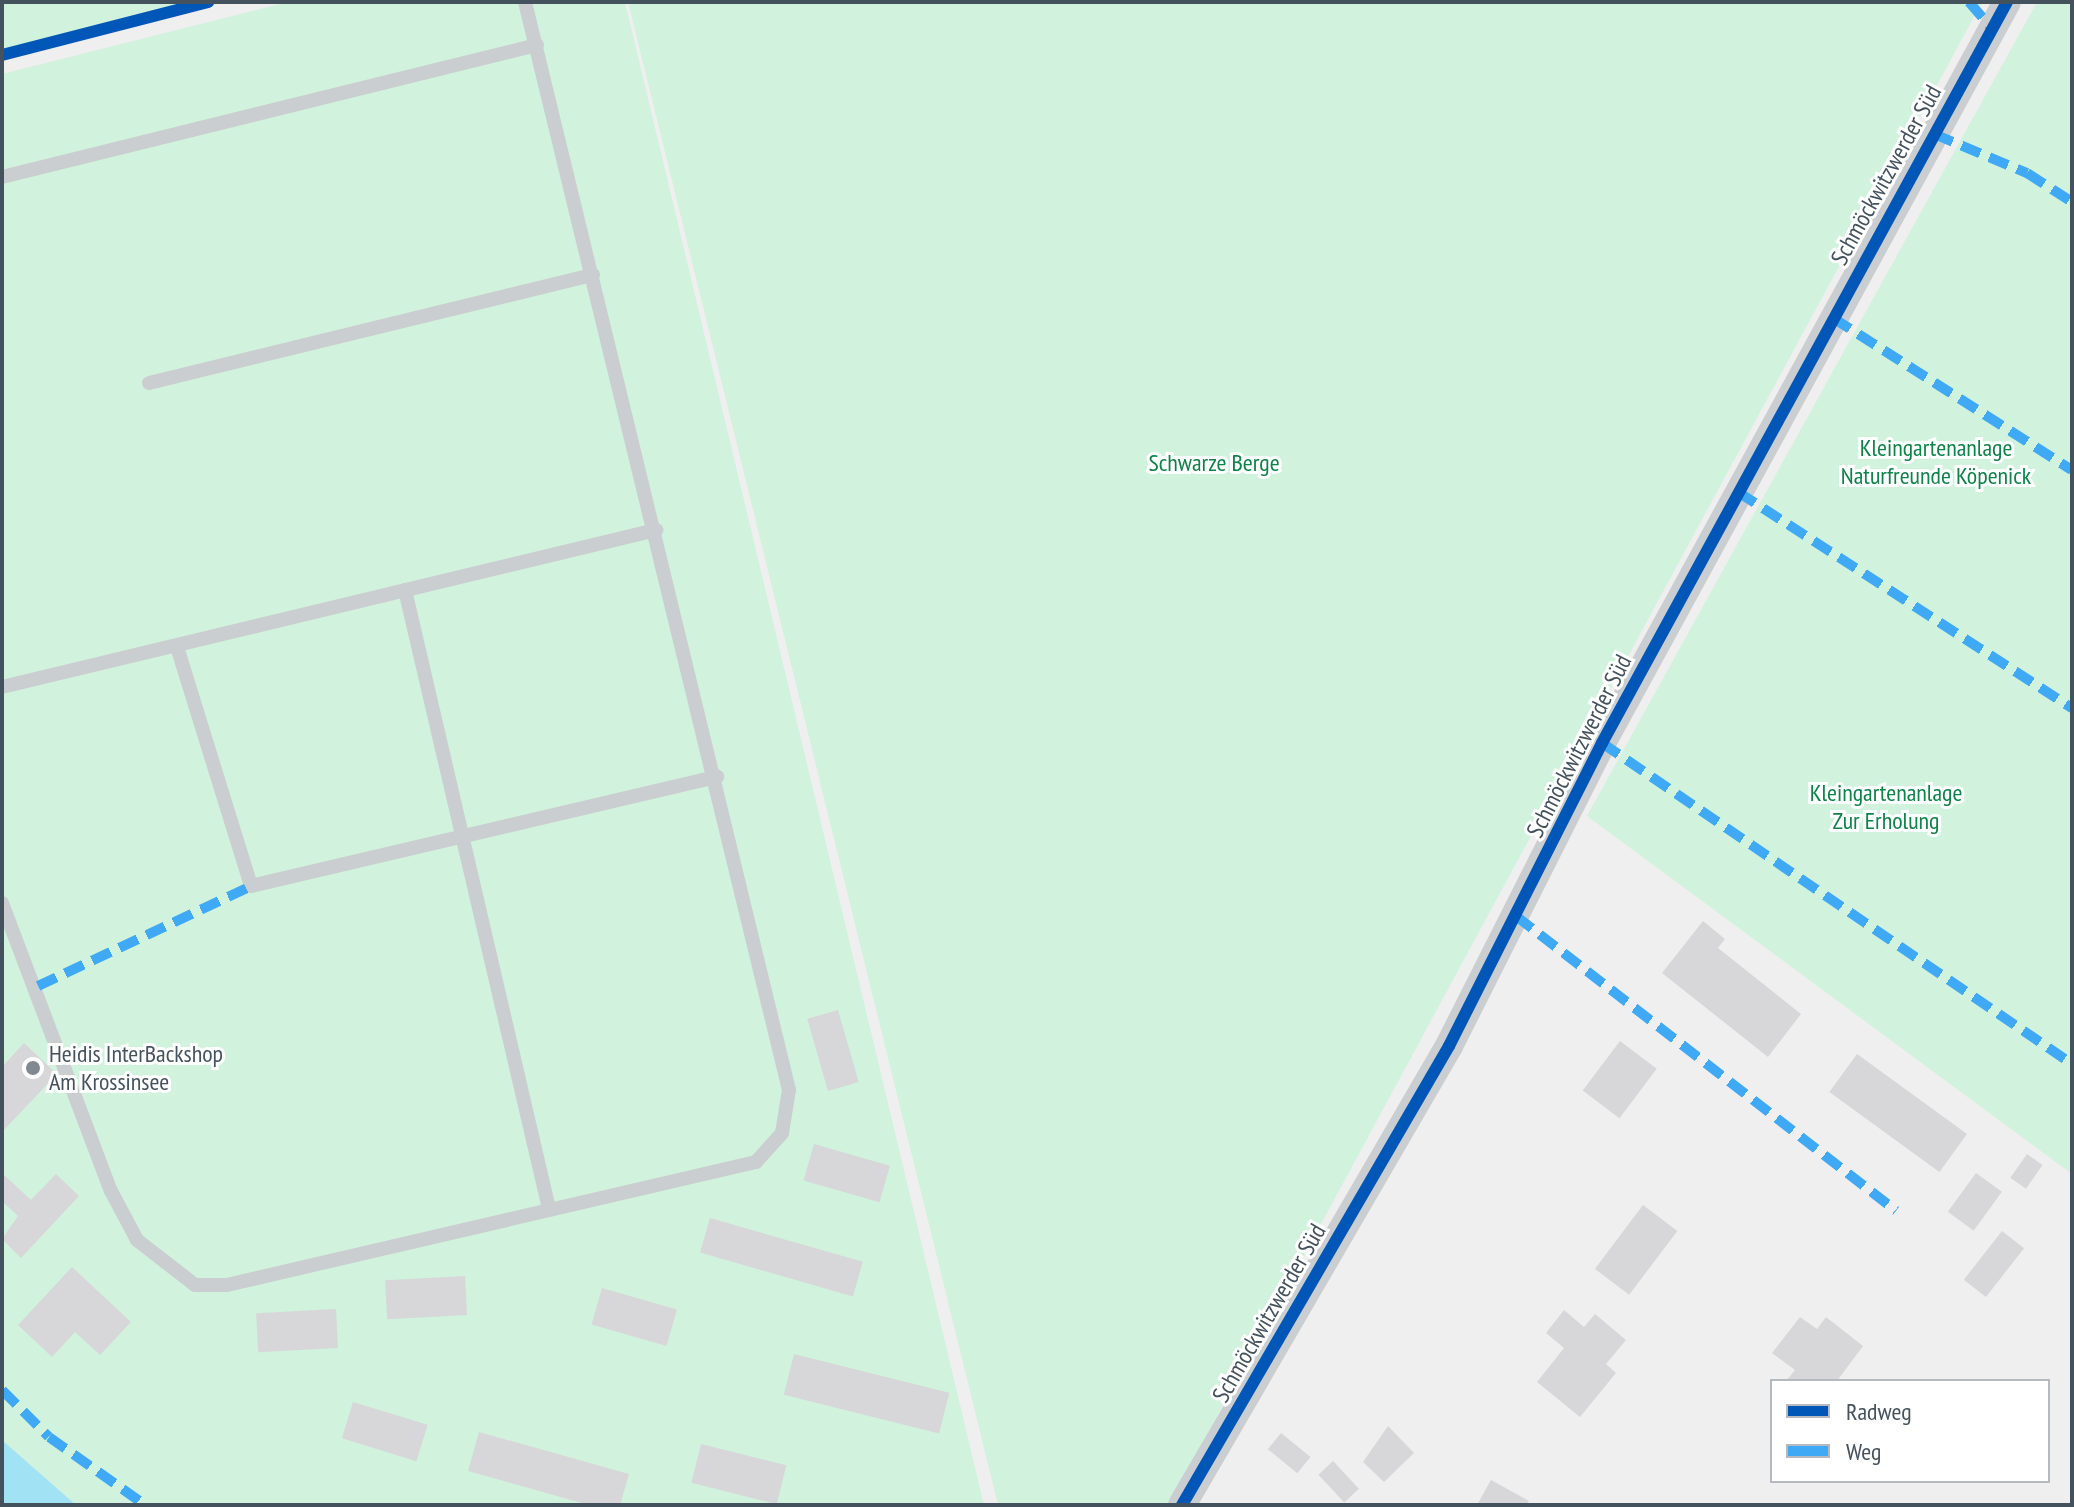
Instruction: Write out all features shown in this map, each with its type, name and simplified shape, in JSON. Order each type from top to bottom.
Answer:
[{"type":"street","name":"Schmöckwitzwerder Süd","points":[[1182,1505],[1449,1046],[1602,743],[2007,2]]},
{"type":"lane","points":[[2,903],[111,1191],[137,1240],[195,1285],[227,1285],[756,1162],[782,1133],[789,1090],[717,777],[525,2]]},
{"type":"lane","points":[[2,177],[537,45]]},
{"type":"lane","points":[[149,383],[593,275]]},
{"type":"lane","points":[[2,687],[178,650],[405,590],[656,530]]},
{"type":"lane","points":[[405,590],[467,837],[549,1209]]},
{"type":"lane","points":[[178,650],[251,886],[717,777]]},
{"type":"green space","points":[[2,2],[191,2],[2,50]]},
{"type":"green space","points":[[288,2],[625,2],[984,1505],[76,1505],[2,1440],[2,74]]},
{"type":"green space","name":"Schwarze Berge","points":[[628,2],[1982,2],[1169,1505],[998,1505]]},
{"type":"green space","name":"Kleingartenanlage Zur Erholung","points":[[2037,2],[2072,2],[2072,1174],[1587,816]]},
{"type":"water","points":[[2,1440],[76,1505],[2,1505]]},
{"type":"building","points":[[1703,921],[1725,939],[1718,948],[1801,1014],[1768,1057],[1662,973]]},
{"type":"building","points":[[838,1010],[859,1082],[828,1091],[807,1019]]},
{"type":"building","points":[[1620,1041],[1657,1069],[1619,1118],[1583,1091]]},
{"type":"building","points":[[24,1043],[57,1074],[2,1132],[2,1067]]},
{"type":"building","points":[[1857,1054],[1967,1134],[1939,1172],[1829,1092]]},
{"type":"building","points":[[814,1144],[890,1166],[879,1202],[804,1181]]},
{"type":"building","points":[[2027,1154],[2043,1165],[2026,1189],[2010,1178]]},
{"type":"building","points":[[2,1173],[31,1200],[56,1174],[79,1196],[21,1258],[2,1239],[18,1216],[2,1201]]},
{"type":"building","points":[[1976,1173],[2002,1192],[1974,1231],[1948,1212]]},
{"type":"building","points":[[1643,1205],[1677,1231],[1629,1295],[1595,1269]]},
{"type":"building","points":[[710,1218],[863,1262],[853,1296],[700,1253]]},
{"type":"building","points":[[2002,1231],[2024,1248],[1986,1297],[1964,1280]]},
{"type":"building","points":[[72,1267],[131,1322],[100,1355],[75,1332],[52,1357],[18,1325]]},
{"type":"building","points":[[465,1276],[467,1315],[387,1319],[385,1280]]},
{"type":"building","points":[[602,1288],[677,1309],[667,1346],[592,1325]]},
{"type":"building","points":[[336,1309],[338,1348],[258,1352],[256,1313]]},
{"type":"building","points":[[1564,1310],[1584,1327],[1595,1314],[1626,1340],[1606,1364],[1616,1373],[1580,1417],[1537,1382],[1564,1348],[1546,1333]]},
{"type":"building","points":[[1800,1317],[1817,1329],[1826,1317],[1863,1346],[1838,1379],[1788,1379],[1795,1370],[1772,1353]]},
{"type":"building","points":[[794,1354],[949,1393],[939,1433],[784,1395]]},
{"type":"building","points":[[353,1402],[428,1425],[416,1461],[342,1438]]},
{"type":"building","points":[[1388,1426],[1414,1453],[1384,1482],[1363,1462]]},
{"type":"building","points":[[479,1432],[629,1474],[620,1505],[589,1505],[468,1471]]},
{"type":"building","points":[[1281,1433],[1311,1457],[1297,1473],[1268,1449]]},
{"type":"building","points":[[701,1444],[786,1465],[777,1504],[691,1483]]},
{"type":"building","points":[[1333,1461],[1359,1489],[1344,1502],[1318,1475]]},
{"type":"building","points":[[1491,1480],[1529,1501],[1526,1505],[1477,1505]]},
{"type":"marked path","points":[[1969,2],[1992,28]]},
{"type":"marked path","points":[[1934,134],[2027,173],[2072,202]]},
{"type":"marked path","points":[[1833,318],[2072,470]]},
{"type":"marked path","points":[[1738,492],[2072,708]]},
{"type":"marked path","points":[[1602,743],[2072,1064]]},
{"type":"marked path","points":[[38,986],[251,886]]},
{"type":"marked path","points":[[1516,916],[1896,1211]]},
{"type":"marked path","points":[[2,1390],[49,1437],[145,1505]]},
{"type":"cycle path","points":[[2,55],[208,2]]},
{"type":"cycle path","points":[[1182,1505],[1449,1046],[1602,743],[2007,2]]},
{"type":"place","name":"Heidis InterBackshop Am Krossinsee","points":[[33,1068]]},
{"type":"park label","name":"Kleingartenanlage Naturfreunde Köpenick","points":[[1936,462]]}]
